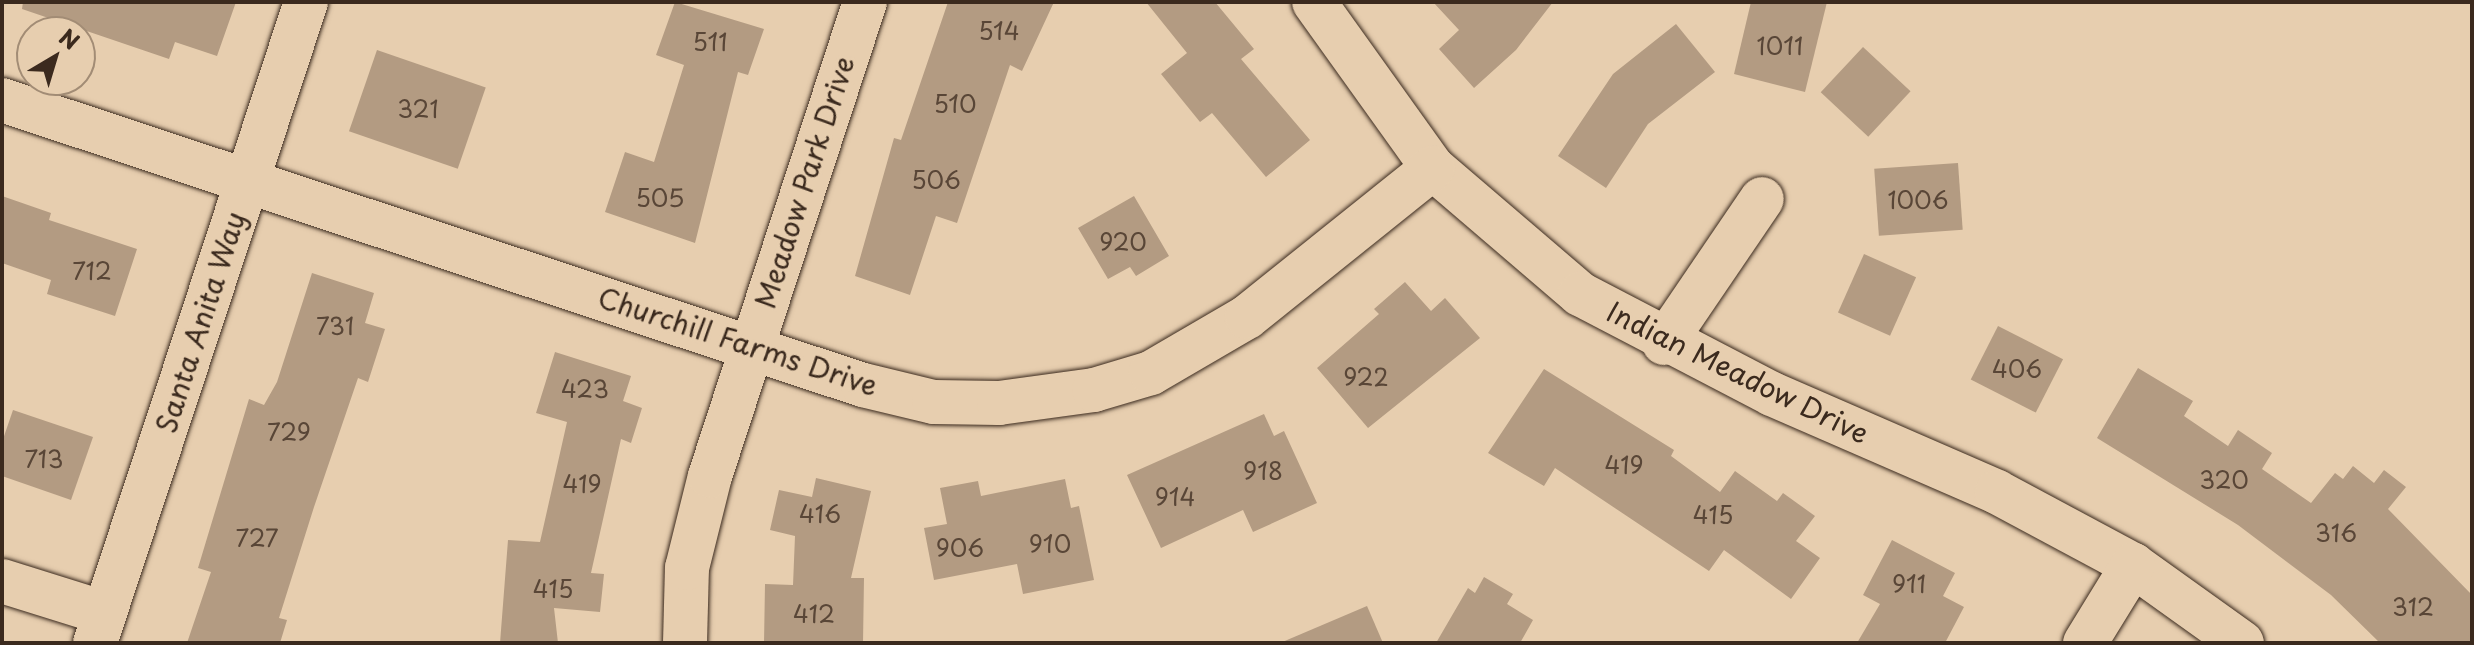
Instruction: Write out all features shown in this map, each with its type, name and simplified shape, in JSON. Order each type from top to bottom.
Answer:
[{"type":"street","name":"Santa Anita Way","points":[[100,628],[306,2]]},
{"type":"street","name":"Meadow Park Drive","points":[[685,643],[687,568],[750,347],[865,2]]},
{"type":"street","name":"Indian Meadow Drive","points":[[1314,2],[1433,168],[1580,294],[1664,343],[1997,492],[2133,565],[2242,643]]},
{"type":"street","name":"Churchill Farms Drive","points":[[2,100],[750,347],[934,402],[999,403],[1094,390],[1151,373],[1247,317],[1433,168]]},
{"type":"street","points":[[1664,343],[1762,199]]},
{"type":"street","points":[[2085,643],[2133,565]]},
{"type":"street","points":[[2,581],[100,628]]},
{"type":"building","points":[[23,2],[236,2],[217,56],[175,42],[169,59],[96,34],[96,16],[43,16],[22,9]]},
{"type":"building","points":[[675,2],[764,29],[748,75],[738,72],[695,243],[605,212],[625,152],[654,162],[684,65],[656,55]]},
{"type":"building","points":[[948,2],[1054,2],[1022,71],[1010,65],[957,223],[936,216],[910,295],[855,276],[894,138],[901,140]]},
{"type":"building","points":[[1146,2],[1215,2],[1254,49],[1241,59],[1310,140],[1266,177],[1212,113],[1200,122],[1161,74],[1187,53]]},
{"type":"building","points":[[1433,2],[1553,2],[1516,50],[1474,88],[1439,49],[1459,30]]},
{"type":"building","points":[[1751,2],[1827,2],[1805,92],[1734,74]]},
{"type":"building","points":[[1676,24],[1715,72],[1648,124],[1606,188],[1558,156],[1613,74]]},
{"type":"building","points":[[1863,47],[1911,91],[1868,137],[1821,92]]},
{"type":"building","points":[[377,50],[486,87],[458,169],[349,131]]},
{"type":"building","points":[[1958,163],[1963,230],[1879,236],[1874,169]]},
{"type":"building","points":[[2,196],[51,213],[49,220],[137,249],[115,316],[47,294],[51,280],[2,263]]},
{"type":"building","points":[[1134,196],[1169,256],[1136,276],[1130,267],[1108,279],[1078,228]]},
{"type":"building","points":[[1864,254],[1916,277],[1890,336],[1838,312]]},
{"type":"building","points":[[312,273],[374,293],[365,323],[385,329],[368,382],[358,378],[314,507],[279,618],[287,620],[280,643],[187,643],[211,572],[198,568],[249,399],[264,405],[277,382]]},
{"type":"building","points":[[1405,282],[1431,311],[1445,298],[1480,338],[1368,428],[1317,368],[1379,314],[1374,309]]},
{"type":"building","points":[[1998,326],[2063,359],[2036,413],[1971,379]]},
{"type":"building","points":[[555,352],[631,376],[623,401],[642,408],[631,443],[621,439],[591,573],[604,574],[600,612],[554,608],[558,643],[500,643],[508,540],[540,542],[567,422],[536,413]]},
{"type":"building","points":[[2138,368],[2193,401],[2184,416],[2228,446],[2238,430],[2272,453],[2262,469],[2311,503],[2335,473],[2343,479],[2353,466],[2374,483],[2384,470],[2406,487],[2388,509],[2472,595],[2472,643],[2380,643],[2331,595],[2238,525],[2097,438]]},
{"type":"building","points":[[1544,369],[1674,450],[1671,456],[1720,492],[1735,471],[1777,501],[1783,493],[1815,516],[1796,541],[1820,558],[1791,599],[1724,550],[1709,571],[1555,468],[1544,486],[1488,453]]},
{"type":"building","points":[[13,410],[93,437],[71,500],[2,476],[2,442]]},
{"type":"building","points":[[1264,414],[1274,436],[1284,431],[1317,503],[1253,532],[1243,510],[1161,548],[1127,475]]},
{"type":"building","points":[[816,478],[871,491],[851,578],[864,578],[863,643],[764,643],[765,584],[793,585],[795,536],[770,530],[779,490],[812,497]]},
{"type":"building","points":[[1065,479],[1071,508],[1079,506],[1094,580],[1023,594],[1017,564],[934,580],[924,528],[947,524],[940,488],[978,481],[981,496]]},
{"type":"building","points":[[1892,540],[1955,573],[1943,596],[1964,607],[1945,643],[1857,643],[1880,604],[1863,595]]},
{"type":"building","points":[[1484,577],[1513,594],[1507,604],[1533,620],[1520,643],[1436,643],[1468,588],[1475,593]]},
{"type":"building","points":[[1367,606],[1383,643],[1280,643]]}]
